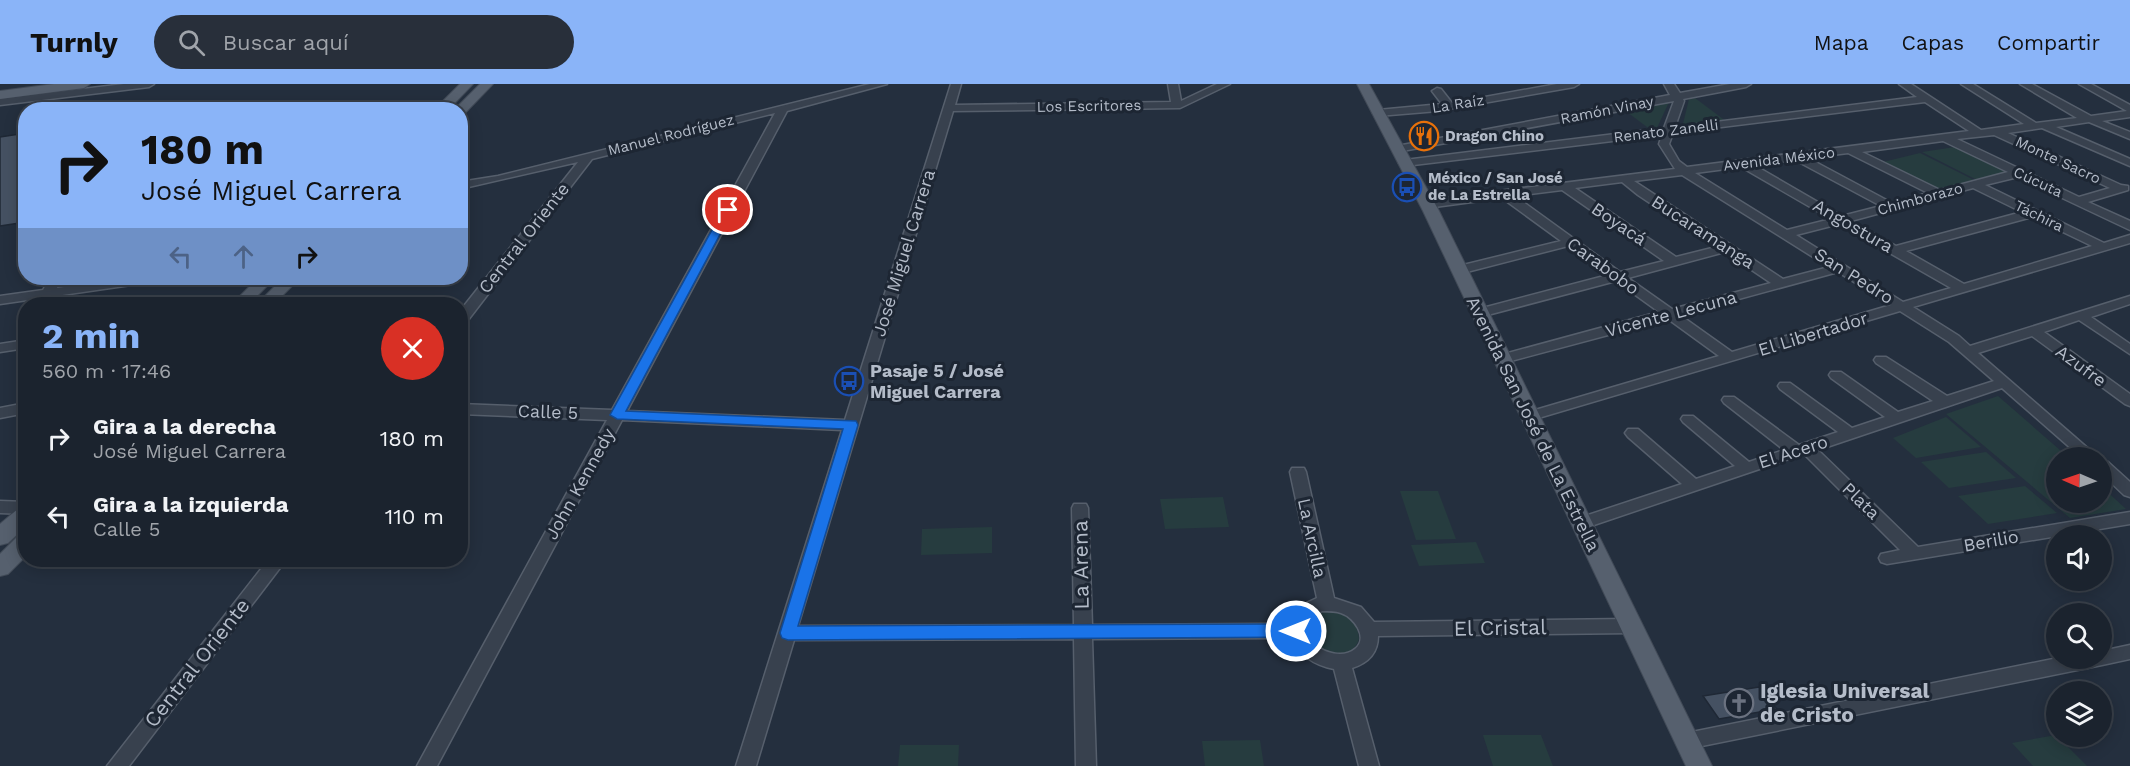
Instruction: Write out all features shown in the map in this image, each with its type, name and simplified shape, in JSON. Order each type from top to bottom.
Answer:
[{"type":"main road","points":[[0,86],[21,84]]},
{"type":"main road","points":[[0,95],[84,84]]},
{"type":"main road","points":[[448,102],[467,84]]},
{"type":"main road","points":[[468,102],[487,84]]},
{"type":"main road","name":"Avenida San José de La Estrella","points":[[1363,84],[1427,204],[1699,766]]},
{"type":"main road","points":[[247,297],[260,285]]},
{"type":"main road","points":[[272,297],[285,285]]},
{"type":"main road","points":[[0,537],[18,518]]},
{"type":"main road","points":[[0,568],[18,550]]},
{"type":"street","points":[[0,102],[148,84]]},
{"type":"street","name":"Manuel Rodríguez","points":[[468,184],[882,84]]},
{"type":"street","name":"José Miguel Carrera","points":[[746,766],[956,84]]},
{"type":"street","points":[[1173,84],[1177,105]]},
{"type":"street","name":"Los Escritores","points":[[948,108],[1177,105],[1186,104],[1225,84]]},
{"type":"street","name":"La Raíz","points":[[1377,113],[1449,106],[1574,84]]},
{"type":"street","points":[[1667,132],[1678,105],[1678,97],[1669,84]]},
{"type":"street","name":"Ramón Vinay","points":[[1397,149],[1746,84]]},
{"type":"street","points":[[1904,84],[1979,133]]},
{"type":"street","points":[[1966,84],[2039,126],[2130,163]]},
{"type":"street","points":[[2025,84],[2075,114],[2130,136]]},
{"type":"street","points":[[2085,84],[2130,112]]},
{"type":"street","points":[[1437,91],[1449,106]]},
{"type":"street","name":"Renato Zanelli","points":[[1405,163],[1927,99]]},
{"type":"street","name":"John Kennedy","points":[[427,766],[784,107]]},
{"type":"street","name":"Avenida México","points":[[1427,204],[2039,126],[2130,112]]},
{"type":"street","name":"Monte Sacro","points":[[1995,131],[2125,188]]},
{"type":"street","name":"San Pedro","points":[[1667,132],[1665,147],[1684,171],[1903,307],[1969,351],[2079,447]]},
{"type":"street","name":"Cúcuta","points":[[1945,138],[2130,226]]},
{"type":"street","points":[[1850,150],[1938,194]]},
{"type":"street","name":"Central Oriente","points":[[468,311],[589,156]]},
{"type":"street","points":[[1797,157],[1892,207]]},
{"type":"street","name":"Angostura","points":[[1743,164],[1964,289]]},
{"type":"street","name":"Chimborazo","points":[[1786,234],[2019,173]]},
{"type":"street","name":"Bucaramanga","points":[[1625,179],[1642,193],[1782,284]]},
{"type":"street","name":"Táchira","points":[[1974,185],[2103,247]]},
{"type":"street","name":"Boyacá","points":[[1564,186],[1674,261]]},
{"type":"street","points":[[2078,201],[2125,188]]},
{"type":"street","name":"Carabobo","points":[[1504,194],[1731,358]]},
{"type":"street","points":[[1896,250],[2033,213]]},
{"type":"street","name":"El Libertador","points":[[1530,416],[2130,239]]},
{"type":"street","points":[[1459,270],[1570,242]]},
{"type":"street","points":[[1480,313],[1726,248]]},
{"type":"street","name":"Vicente Lecuna","points":[[1502,359],[1840,268]]},
{"type":"street","points":[[47,294],[52,285]]},
{"type":"street","points":[[24,297],[106,285]]},
{"type":"street","points":[[0,300],[18,298]]},
{"type":"street","points":[[1969,351],[2129,301]]},
{"type":"street","points":[[2080,315],[2130,350]]},
{"type":"street","name":"Azufre","points":[[2033,330],[2130,401]]},
{"type":"street","points":[[0,348],[18,345]]},
{"type":"street","points":[[1881,360],[1945,402]]},
{"type":"street","points":[[1836,375],[1896,418]]},
{"type":"street","name":"El Acero","points":[[1582,523],[2005,382]]},
{"type":"street","points":[[1785,386],[1850,434]]},
{"type":"street","name":"Plata","points":[[1730,400],[1801,449],[1915,554]]},
{"type":"street","name":"Calle 5","points":[[468,409],[852,425]]},
{"type":"street","points":[[0,413],[18,410]]},
{"type":"street","points":[[1688,419],[1747,468]]},
{"type":"street","points":[[1634,433],[1693,485]]},
{"type":"street","name":"La Arcilla","points":[[1298,472],[1327,604]]},
{"type":"street","points":[[2112,474],[2128,487]]},
{"type":"street","points":[[0,507],[18,509]]},
{"type":"street","name":"La Arena","points":[[1080,508],[1086,766]]},
{"type":"street","name":"Berilio","points":[[1887,558],[2130,518]]},
{"type":"street","name":"Central Oriente","points":[[117,766],[272,567]]},
{"type":"street","points":[[1327,604],[1344,606],[1354,612],[1368,629],[1370,639],[1368,648],[1362,655],[1341,662],[1316,656],[1306,649],[1296,631],[1301,614],[1309,608],[1327,604]]},
{"type":"street","name":"El Cristal","points":[[1368,629],[1632,627]]},
{"type":"street","points":[[788,633],[1296,631]]},
{"type":"street","points":[[2112,656],[2130,652]]},
{"type":"street","points":[[1341,662],[1369,766]]},
{"type":"street","points":[[1687,741],[2046,669]]},
{"type":"green space","points":[[1695,98],[1727,122],[1682,128],[1689,99]]},
{"type":"green space","points":[[1670,100],[1656,130],[1651,130],[1623,109]]},
{"type":"green space","points":[[1955,147],[2010,173],[1979,181],[1922,152]]},
{"type":"green space","points":[[1920,153],[1974,180],[1936,190],[1883,162]]},
{"type":"green space","points":[[1998,396],[2057,447],[2046,447],[2046,498],[1946,414]]},
{"type":"green space","points":[[1946,417],[1981,447],[1916,458],[1893,438]]},
{"type":"green space","points":[[1986,452],[2016,478],[1949,488],[1921,462]]},
{"type":"green space","points":[[2025,486],[2046,504],[2046,513],[2057,513],[1988,524],[1958,496]]},
{"type":"green space","points":[[1400,491],[1438,491],[1456,539],[1416,540]]},
{"type":"green space","points":[[2112,496],[2126,509],[2112,511]]},
{"type":"green space","points":[[1223,497],[1229,527],[1165,529],[1160,499]]},
{"type":"green space","points":[[2064,513],[2101,513],[2070,518]]},
{"type":"green space","points":[[992,527],[992,553],[921,555],[922,529]]},
{"type":"green space","points":[[1476,542],[1485,563],[1419,566],[1411,545]]},
{"type":"green space","points":[[1323,611],[1342,615],[1352,621],[1359,639],[1350,651],[1344,654],[1331,653],[1310,644],[1305,623],[1315,613]]},
{"type":"green space","points":[[1483,735],[1541,735],[1553,766],[1493,766]]},
{"type":"green space","points":[[2046,737],[2046,747],[2068,747],[2087,766],[2033,766],[2012,743]]},
{"type":"green space","points":[[1260,740],[1264,766],[1205,766],[1202,741]]},
{"type":"green space","points":[[900,745],[959,745],[958,766],[898,766]]},
{"type":"building","points":[[18,134],[18,223],[0,226],[0,137]]},
{"type":"building","name":"Iglesia Universal de Cristo","points":[[1759,687],[1777,709],[1719,719],[1703,696]]},
{"type":"place","name":"Dragon Chino","points":[[1424,136]]},
{"type":"place","name":"México / San José de La Estrella","points":[[1407,187]]},
{"type":"place","name":"Pasaje 5 / José Miguel Carrera","points":[[849,381]]},
{"type":"place","name":"Iglesia Universal de Cristo","points":[[1739,703]]},
{"type":"route","points":[[728,210],[617,415],[852,425],[788,633],[1296,631]]}]
